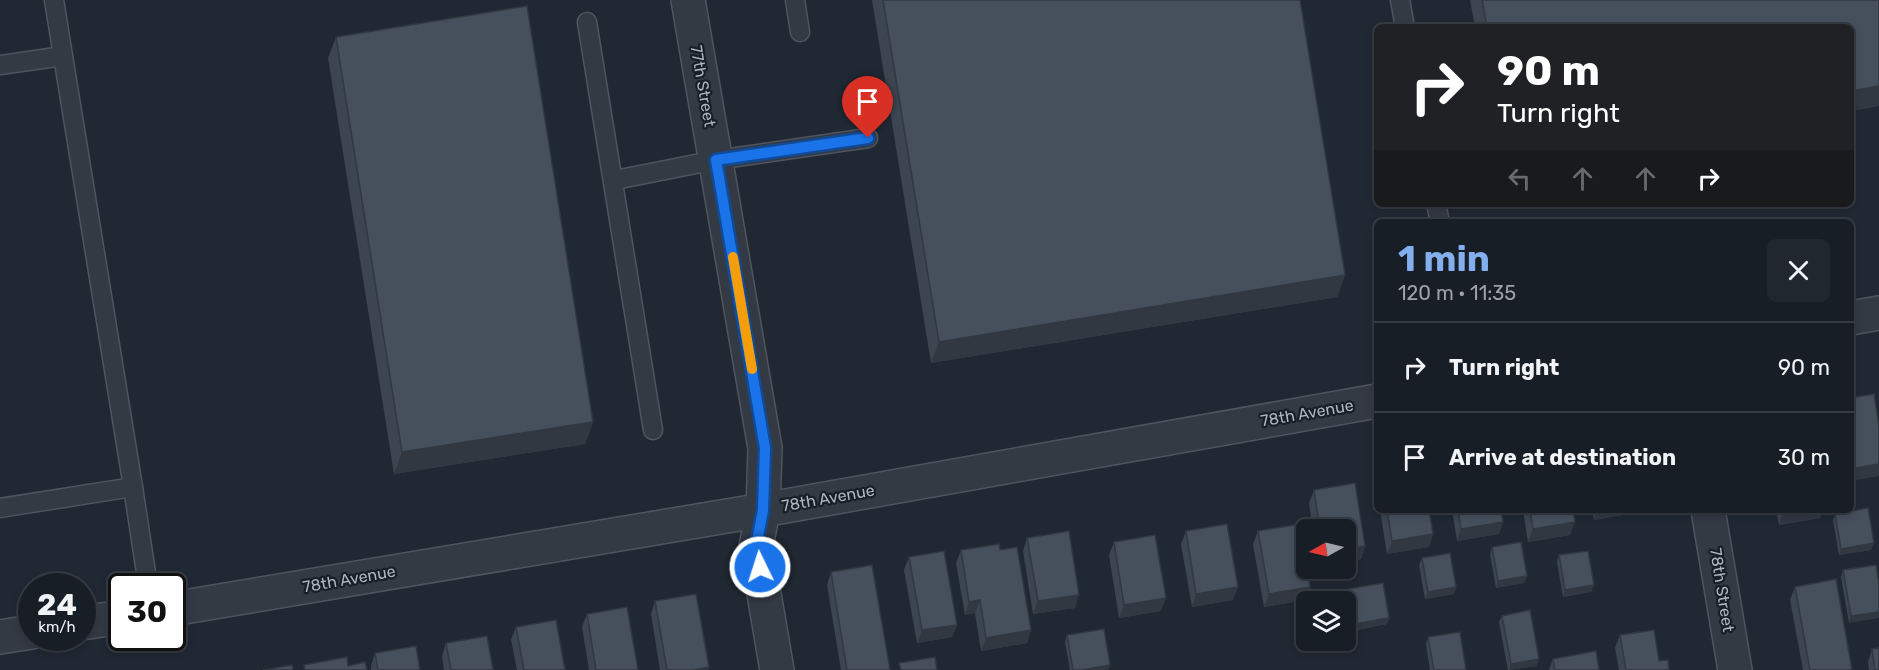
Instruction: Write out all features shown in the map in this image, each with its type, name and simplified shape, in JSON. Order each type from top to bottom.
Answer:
[{"type":"street","name":"77th Street","points":[[688,0],[765,448],[763,510],[756,547],[777,670]]},
{"type":"street","points":[[1854,317],[1879,313]]},
{"type":"street","name":"78th Avenue","points":[[186,607],[763,510],[1374,401]]},
{"type":"street","name":"78th Street","points":[[1709,513],[1735,670]]},
{"type":"street","points":[[0,637],[18,634]]},
{"type":"lane","points":[[54,0],[146,573]]},
{"type":"lane","points":[[795,0],[800,32]]},
{"type":"lane","points":[[1400,0],[1404,24]]},
{"type":"lane","points":[[587,22],[615,180],[653,430]]},
{"type":"lane","points":[[0,65],[63,56]]},
{"type":"lane","points":[[615,180],[716,160],[868,138]]},
{"type":"lane","points":[[0,508],[133,487]]},
{"type":"building","points":[[883,0],[1300,0],[1345,275],[939,342]]},
{"type":"building","points":[[1482,0],[1879,0],[1879,86],[1854,90],[1854,24],[1486,24]]},
{"type":"building","points":[[527,6],[593,422],[402,452],[336,37]]},
{"type":"building","points":[[1874,394],[1879,426],[1879,464],[1854,468],[1854,397]]},
{"type":"building","points":[[1355,483],[1365,546],[1356,548],[1356,519],[1318,519],[1314,490]]},
{"type":"building","points":[[1868,508],[1874,543],[1841,549],[1835,514],[1854,513],[1854,511]]},
{"type":"building","points":[[1387,513],[1430,513],[1433,534],[1392,541]]},
{"type":"building","points":[[1458,513],[1502,513],[1503,522],[1461,529]]},
{"type":"building","points":[[1530,513],[1574,513],[1575,522],[1533,529]]},
{"type":"building","points":[[1227,524],[1238,587],[1196,594],[1186,531]]},
{"type":"building","points":[[1296,525],[1296,579],[1309,579],[1310,587],[1269,594],[1258,531]]},
{"type":"building","points":[[1069,531],[1079,595],[1038,601],[1027,538]]},
{"type":"building","points":[[1155,535],[1166,598],[1124,605],[1114,542]]},
{"type":"building","points":[[1521,542],[1527,576],[1498,581],[1492,547]]},
{"type":"building","points":[[999,544],[1000,550],[1017,547],[1031,630],[986,638],[980,600],[969,602],[961,550]]},
{"type":"building","points":[[944,551],[957,625],[922,630],[909,557]]},
{"type":"building","points":[[1588,551],[1594,585],[1565,590],[1559,555]]},
{"type":"building","points":[[1450,553],[1456,587],[1428,592],[1422,558]]},
{"type":"building","points":[[872,565],[890,670],[847,670],[831,572]]},
{"type":"building","points":[[1876,565],[1879,612],[1851,616],[1843,570]]},
{"type":"building","points":[[1836,579],[1852,670],[1810,670],[1795,587]]},
{"type":"building","points":[[1383,583],[1389,618],[1356,624],[1356,591],[1348,591],[1348,589]]},
{"type":"building","points":[[696,594],[709,667],[693,670],[667,670],[655,601]]},
{"type":"building","points":[[627,607],[638,670],[596,670],[587,614]]},
{"type":"building","points":[[1530,610],[1539,659],[1511,664],[1502,616]]},
{"type":"building","points":[[556,620],[565,670],[524,670],[516,627]]},
{"type":"building","points":[[1104,629],[1110,665],[1073,670],[1067,635]]},
{"type":"building","points":[[1654,630],[1659,661],[1668,660],[1669,670],[1626,670],[1620,635]]},
{"type":"building","points":[[1460,632],[1466,670],[1434,670],[1428,637]]},
{"type":"building","points":[[487,636],[493,670],[451,670],[446,643]]},
{"type":"building","points":[[416,646],[420,670],[378,670],[375,653]]},
{"type":"building","points":[[1879,648],[1879,670],[1875,670],[1872,649]]},
{"type":"building","points":[[1596,651],[1599,670],[1555,670],[1553,659]]},
{"type":"building","points":[[347,657],[348,666],[365,662],[367,670],[305,670],[304,665]]},
{"type":"building","points":[[935,657],[937,670],[901,670],[899,663]]},
{"type":"building","points":[[292,665],[293,670],[263,670]]},
{"type":"slow traffic","points":[[733,257],[752,369]]},
{"type":"route","points":[[760,567],[756,547],[763,510],[765,448],[716,160],[868,138]]}]
